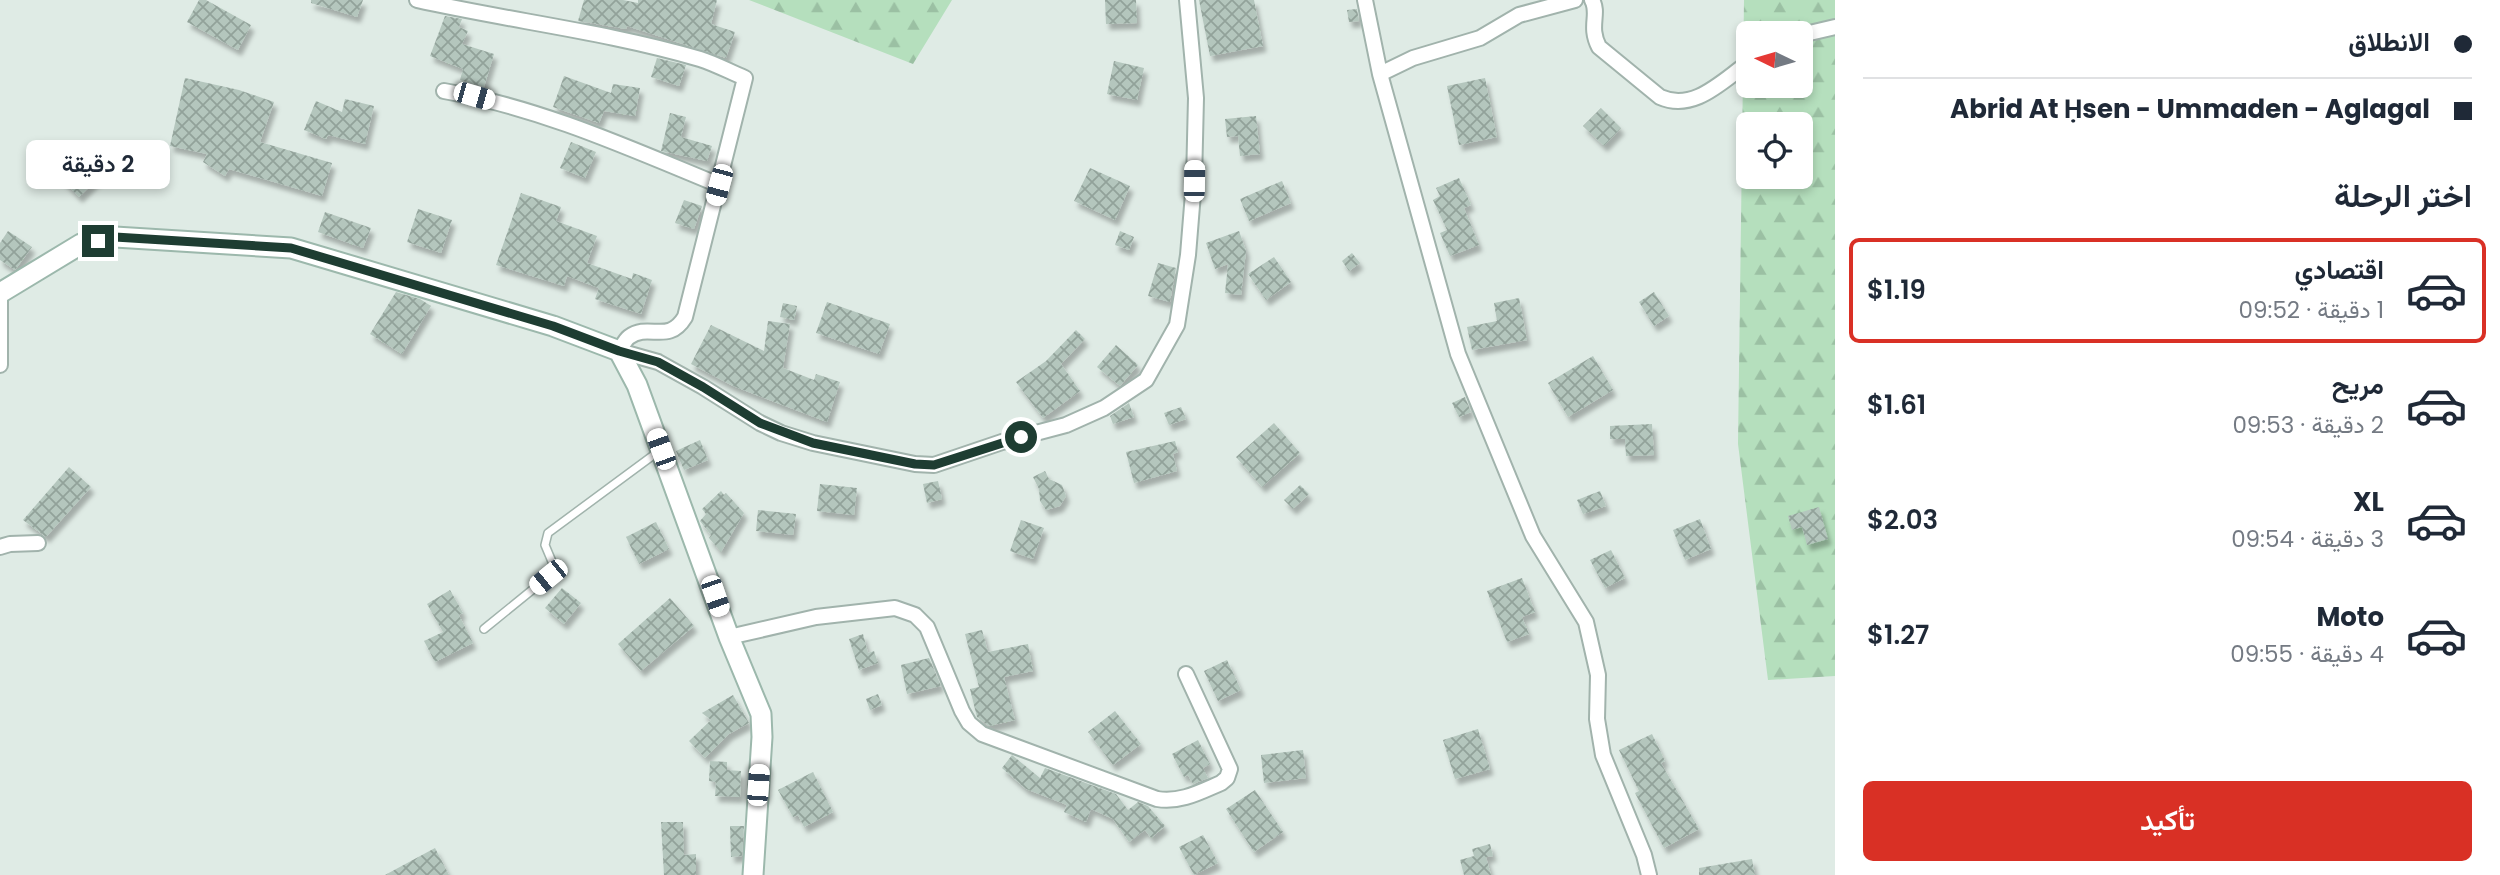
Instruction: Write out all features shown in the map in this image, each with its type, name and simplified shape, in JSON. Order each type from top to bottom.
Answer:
[{"type":"street","points":[[417,0],[468,12],[566,28],[678,54],[702,60],[745,78],[685,317],[679,327],[671,331],[642,332],[629,337],[619,351]]},
{"type":"street","points":[[0,365],[0,293],[81,244],[115,237],[291,248],[553,326],[619,351],[658,362],[780,433],[813,443],[915,464],[934,465],[1066,425],[1104,408],[1146,380],[1177,325],[1188,255],[1194,181],[1196,98],[1187,0]]},
{"type":"street","points":[[1365,0],[1380,74],[1458,354],[1533,536],[1586,622],[1598,676],[1597,719],[1603,755],[1644,855],[1649,875]]},
{"type":"street","points":[[1380,74],[1413,58],[1480,38],[1519,15],[1575,0]]},
{"type":"street","points":[[1592,0],[1596,10],[1594,37],[1600,47],[1660,97],[1670,101],[1696,100],[1736,72]]},
{"type":"street","points":[[1813,32],[1835,27]]},
{"type":"street","points":[[444,91],[474,96],[571,124],[719,185]]},
{"type":"street","points":[[619,351],[637,385],[729,637],[761,714],[762,737],[753,875]]},
{"type":"street","points":[[0,547],[38,543]]},
{"type":"street","points":[[729,637],[816,617],[895,608],[915,615],[928,627],[962,711],[969,723],[982,734],[1145,795],[1168,801],[1221,783],[1227,778],[1230,769],[1186,674]]},
{"type":"lane","points":[[484,629],[548,577],[553,564],[545,545],[548,533],[661,449]]},
{"type":"green space","points":[[749,0],[952,0],[913,64]]},
{"type":"green space","points":[[1744,0],[1835,0],[1835,676],[1768,680],[1738,444],[1741,189],[1813,189],[1813,112],[1742,112],[1743,98],[1813,98],[1813,21],[1744,21]]},
{"type":"building","points":[[199,0],[206,0],[251,25],[238,50],[187,22]]},
{"type":"building","points":[[311,0],[363,0],[357,17],[311,3]]},
{"type":"building","points":[[584,0],[623,0],[638,3],[638,0],[717,0],[711,24],[735,32],[726,58],[627,26],[626,29],[578,21]]},
{"type":"building","points":[[1105,0],[1136,0],[1137,23],[1106,24]]},
{"type":"building","points":[[1199,0],[1254,0],[1263,46],[1210,56]]},
{"type":"building","points":[[1357,9],[1359,21],[1349,22],[1347,10]]},
{"type":"building","points":[[445,16],[462,19],[459,27],[468,31],[462,44],[494,54],[484,87],[460,80],[463,69],[430,56]]},
{"type":"building","points":[[657,58],[686,65],[679,86],[651,77]]},
{"type":"building","points":[[1114,61],[1144,68],[1137,100],[1107,94]]},
{"type":"building","points":[[564,76],[611,93],[613,84],[640,88],[635,116],[604,111],[599,123],[553,107]]},
{"type":"building","points":[[185,78],[239,90],[274,102],[260,142],[332,163],[322,196],[229,169],[225,176],[203,162],[207,154],[170,146]]},
{"type":"building","points":[[1485,78],[1497,137],[1459,145],[1447,86]]},
{"type":"building","points":[[345,99],[374,106],[365,144],[328,135],[326,139],[304,130],[316,101],[342,112]]},
{"type":"building","points":[[1601,108],[1621,128],[1604,146],[1583,126]]},
{"type":"building","points":[[670,113],[686,117],[681,137],[712,146],[707,161],[661,151]]},
{"type":"building","points":[[1256,116],[1260,154],[1240,156],[1238,136],[1227,137],[1225,119]]},
{"type":"building","points":[[571,142],[596,152],[585,178],[560,168]]},
{"type":"building","points":[[51,149],[56,167],[35,173],[30,155]]},
{"type":"building","points":[[88,153],[106,171],[79,197],[61,179]]},
{"type":"building","points":[[1090,168],[1130,186],[1115,220],[1074,201]]},
{"type":"building","points":[[1459,178],[1471,205],[1464,208],[1479,245],[1450,256],[1440,233],[1447,230],[1433,200],[1440,196],[1436,188]]},
{"type":"building","points":[[1282,181],[1291,203],[1249,221],[1240,199]]},
{"type":"building","points":[[521,193],[561,207],[556,221],[597,236],[587,263],[632,279],[633,273],[652,280],[641,314],[595,299],[599,288],[567,276],[564,286],[496,265]]},
{"type":"building","points":[[684,200],[702,206],[694,229],[675,223]]},
{"type":"building","points":[[418,209],[452,220],[441,253],[407,242]]},
{"type":"building","points":[[325,212],[371,228],[363,248],[318,232]]},
{"type":"building","points":[[8,231],[32,247],[15,270],[0,260],[0,243]]},
{"type":"building","points":[[1120,231],[1134,237],[1129,250],[1115,245]]},
{"type":"building","points":[[1239,231],[1246,251],[1241,295],[1225,293],[1228,264],[1215,269],[1206,243]]},
{"type":"building","points":[[1352,253],[1360,263],[1349,271],[1342,261]]},
{"type":"building","points":[[1274,257],[1291,282],[1266,300],[1248,274]]},
{"type":"building","points":[[1158,263],[1176,268],[1170,302],[1148,296]]},
{"type":"building","points":[[396,292],[420,299],[431,306],[402,354],[370,334]]},
{"type":"building","points":[[1654,292],[1669,316],[1654,326],[1639,302]]},
{"type":"building","points":[[1519,298],[1527,340],[1472,350],[1467,327],[1497,321],[1494,303]]},
{"type":"building","points":[[827,302],[890,324],[879,354],[816,333]]},
{"type":"building","points":[[783,303],[797,306],[794,320],[780,317]]},
{"type":"building","points":[[768,321],[790,324],[783,368],[814,380],[816,374],[840,382],[827,422],[733,386],[691,364],[711,325],[764,351]]},
{"type":"building","points":[[1076,330],[1085,339],[1061,364],[1080,391],[1043,418],[1016,382],[1046,361]]},
{"type":"building","points":[[1116,345],[1138,365],[1120,386],[1097,367]]},
{"type":"building","points":[[1593,356],[1613,390],[1568,417],[1548,383]]},
{"type":"building","points":[[1465,397],[1471,412],[1459,417],[1452,403]]},
{"type":"building","points":[[1129,403],[1134,417],[1113,424],[1110,416]]},
{"type":"building","points":[[1181,407],[1186,419],[1169,425],[1164,413]]},
{"type":"building","points":[[1274,423],[1300,453],[1262,487],[1236,457]]},
{"type":"building","points":[[1652,424],[1654,455],[1626,456],[1625,439],[1610,439],[1610,426]]},
{"type":"building","points":[[700,440],[708,460],[684,470],[676,451]]},
{"type":"building","points":[[1175,441],[1178,452],[1173,454],[1177,471],[1134,483],[1126,452]]},
{"type":"building","points":[[69,467],[91,487],[46,537],[23,520]]},
{"type":"building","points":[[1045,471],[1049,479],[1062,485],[1066,496],[1060,506],[1046,510],[1040,501],[1039,489],[1033,477]]},
{"type":"building","points":[[938,481],[942,499],[927,503],[923,484]]},
{"type":"building","points":[[820,484],[857,488],[854,515],[817,511]]},
{"type":"building","points":[[1300,485],[1309,494],[1293,509],[1284,500]]},
{"type":"building","points":[[721,491],[744,513],[721,552],[700,521],[706,514],[702,509]]},
{"type":"building","points":[[1600,491],[1606,506],[1583,514],[1577,500]]},
{"type":"building","points":[[1819,507],[1828,539],[1807,545],[1802,527],[1792,530],[1788,516]]},
{"type":"building","points":[[758,510],[796,514],[793,535],[756,531]]},
{"type":"building","points":[[1700,519],[1711,549],[1685,560],[1673,530]]},
{"type":"building","points":[[1021,520],[1044,528],[1033,559],[1010,551]]},
{"type":"building","points":[[656,522],[669,549],[639,564],[626,537]]},
{"type":"building","points":[[1611,550],[1625,578],[1605,588],[1590,560]]},
{"type":"building","points":[[1522,578],[1535,612],[1522,617],[1529,634],[1507,642],[1487,591]]},
{"type":"building","points":[[562,588],[581,603],[564,624],[545,608]]},
{"type":"building","points":[[450,590],[463,613],[459,615],[473,643],[435,662],[424,641],[443,632],[427,604]]},
{"type":"building","points":[[670,598],[694,626],[641,671],[618,644]]},
{"type":"building","points":[[982,630],[988,652],[1028,644],[1033,671],[1004,677],[1015,720],[989,726],[977,717],[970,689],[979,687],[965,634]]},
{"type":"building","points":[[863,634],[868,653],[874,651],[878,663],[859,670],[849,639]]},
{"type":"building","points":[[929,658],[941,686],[907,694],[901,665]]},
{"type":"building","points":[[1227,660],[1241,690],[1218,701],[1204,671]]},
{"type":"building","points":[[878,694],[882,705],[870,710],[866,699]]},
{"type":"building","points":[[733,695],[749,723],[729,734],[705,758],[689,741],[711,720],[702,713]]},
{"type":"building","points":[[1115,711],[1141,744],[1113,765],[1088,732]]},
{"type":"building","points":[[1478,729],[1490,769],[1455,779],[1443,740]]},
{"type":"building","points":[[1652,734],[1665,761],[1661,763],[1699,829],[1664,848],[1635,793],[1639,791],[1619,750]]},
{"type":"building","points":[[1198,740],[1210,764],[1203,768],[1208,778],[1193,784],[1188,775],[1184,777],[1172,754]]},
{"type":"building","points":[[1303,750],[1306,778],[1264,783],[1261,755]]},
{"type":"building","points":[[1012,755],[1040,778],[1045,768],[1116,794],[1128,810],[1138,802],[1148,806],[1165,826],[1151,838],[1145,830],[1129,842],[1113,819],[1091,809],[1086,822],[1064,812],[1067,805],[1026,789],[1002,768]]},
{"type":"building","points":[[710,761],[727,762],[727,770],[741,771],[740,797],[715,796],[716,782],[709,781]]},
{"type":"building","points":[[813,772],[833,812],[804,827],[798,815],[793,817],[778,790]]},
{"type":"building","points":[[1255,790],[1283,832],[1254,852],[1226,809]]},
{"type":"building","points":[[661,822],[683,822],[684,855],[696,854],[696,875],[664,875]]},
{"type":"building","points":[[730,826],[744,826],[742,856],[731,857]]},
{"type":"building","points":[[1203,835],[1218,863],[1194,875],[1179,847]]},
{"type":"building","points":[[1490,844],[1493,856],[1486,857],[1491,875],[1464,875],[1460,860],[1474,856],[1472,849]]},
{"type":"building","points":[[435,848],[449,875],[385,875]]},
{"type":"building","points":[[1752,859],[1755,875],[1699,875],[1699,868]]},
{"type":"route","points":[[98,241],[115,237],[291,248],[553,326],[619,351],[658,362],[760,423],[780,433],[813,443],[915,464],[934,465],[1021,437]]}]
